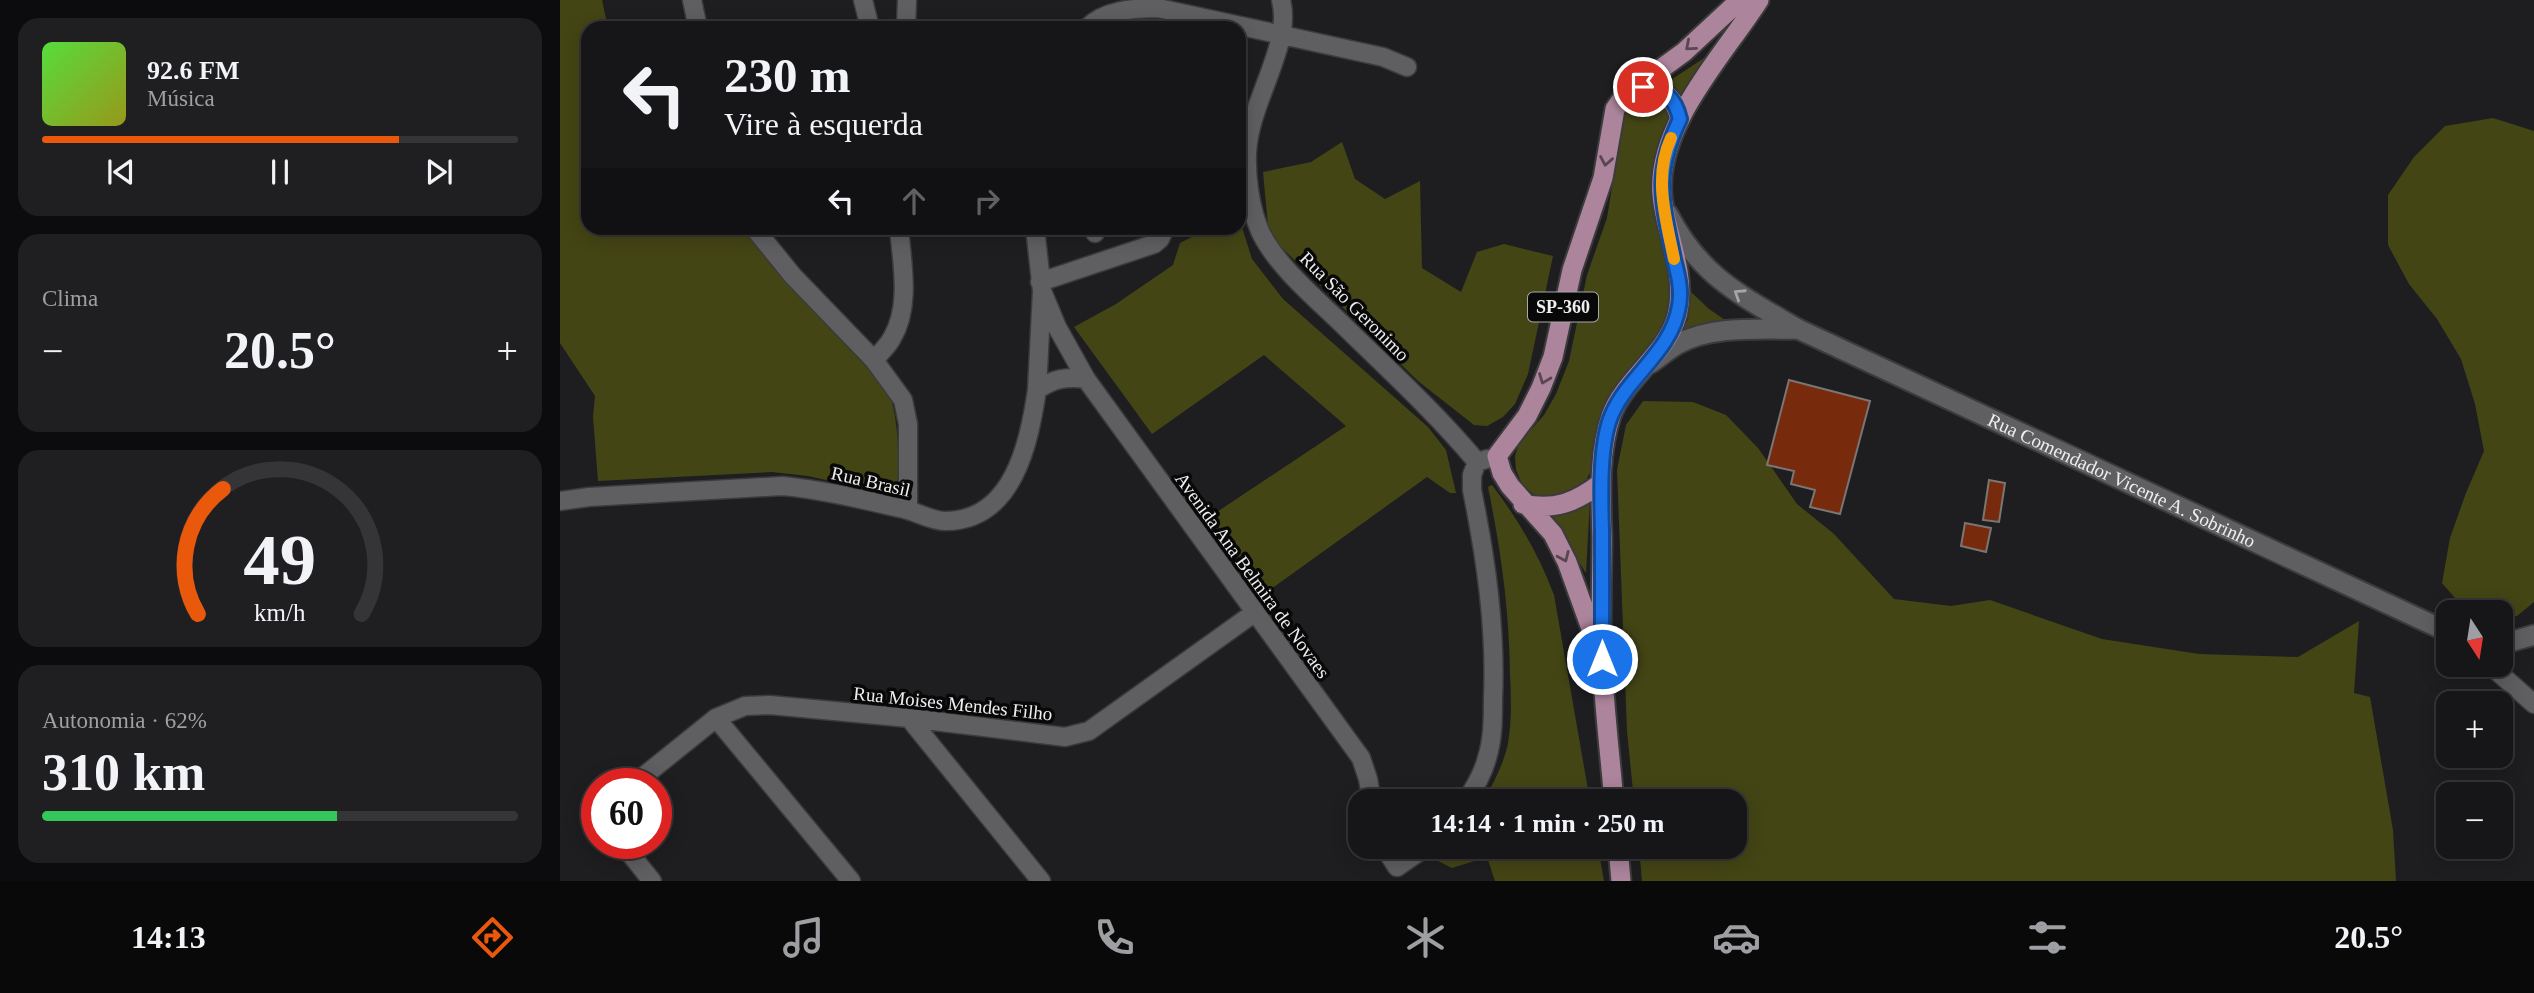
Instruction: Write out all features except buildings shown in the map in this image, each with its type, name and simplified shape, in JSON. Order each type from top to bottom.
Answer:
[{"type":"main road","points":[[1624,96],[1684,52],[1740,0]]},
{"type":"main road","points":[[1613,789],[1602,659],[1601,483],[1606,437],[1611,414],[1625,392],[1664,344],[1675,323],[1679,305],[1679,283],[1661,177],[1664,160],[1689,103],[1759,0]]},
{"type":"main road","points":[[1624,96],[1643,87],[1657,88],[1670,95],[1680,119]]},
{"type":"main road","name":"SP-360","points":[[1497,456],[1527,416],[1553,357],[1572,270],[1603,177],[1615,109],[1624,96]]},
{"type":"main road","points":[[1497,456],[1502,473],[1523,504],[1553,534],[1567,562],[1602,659]]},
{"type":"main road","points":[[1523,504],[1540,508],[1561,504],[1581,498],[1601,483]]},
{"type":"main road","points":[[1619,859],[1621,881]]},
{"type":"street","points":[[692,0],[696,21]]},
{"type":"street","points":[[863,0],[868,21]]},
{"type":"street","points":[[906,21],[907,0]]},
{"type":"street","points":[[1281,0],[1284,12],[1282,37]]},
{"type":"street","points":[[1096,21],[1135,8],[1158,8],[1214,21]]},
{"type":"street","points":[[1246,29],[1383,57],[1407,67]]},
{"type":"street","name":"Rua São Geronimo","points":[[1282,37],[1251,120],[1247,154],[1252,207],[1261,233],[1308,292],[1447,426],[1477,462]]},
{"type":"street","name":"Rua Comendador Vicente A. Sobrinho","points":[[1664,206],[1681,239],[1716,278],[1798,329],[2436,628]]},
{"type":"street","points":[[760,235],[793,275],[874,360],[903,400],[907,411],[908,510]]},
{"type":"street","points":[[874,360],[892,339],[900,316],[904,291],[900,235]]},
{"type":"street","points":[[1036,235],[1041,287],[1154,244],[1162,235]]},
{"type":"street","name":"Avenida Ana Belmira de Novaes","points":[[1041,287],[1058,327],[1086,379],[1361,758],[1370,789]]},
{"type":"street","name":"Rua Brasil","points":[[560,501],[783,486],[810,489],[908,510],[944,521],[987,510],[1004,491],[1029,440],[1037,390],[1041,287]]},
{"type":"street","points":[[1647,365],[1679,343],[1699,336],[1729,331],[1798,329]]},
{"type":"street","points":[[1037,390],[1061,378],[1086,379]]},
{"type":"street","points":[[1473,789],[1487,760],[1492,730],[1494,677],[1485,558],[1472,490],[1472,475],[1477,462],[1497,456]]},
{"type":"street","name":"Rua Moises Mendes Filho","points":[[654,768],[716,718],[744,706],[770,705],[909,718],[1065,737],[1089,731],[1254,613]]},
{"type":"street","points":[[2513,641],[2534,635]]},
{"type":"street","points":[[2504,677],[2534,704]]},
{"type":"street","points":[[716,718],[850,881]]},
{"type":"street","points":[[909,718],[1041,881]]},
{"type":"street","points":[[635,859],[652,881]]},
{"type":"street","points":[[1395,874],[1412,859]]},
{"type":"shaded area","points":[[560,0],[602,0],[606,21],[581,21],[581,235],[748,235],[773,268],[889,391],[897,430],[899,496],[808,476],[772,472],[598,481],[593,417],[595,396],[560,343]]},
{"type":"shaded area","points":[[1713,52],[1681,98],[1665,84]]},
{"type":"shaded area","points":[[1658,97],[1670,114],[1672,296],[1669,311],[1660,330],[1610,396],[1601,417],[1594,465],[1586,480],[1575,492],[1546,499],[1533,494],[1522,484],[1516,470],[1515,456],[1519,443],[1544,415],[1556,394],[1569,361],[1587,275],[1607,218],[1624,113],[1634,101]]},
{"type":"shaded area","points":[[2493,118],[2534,131],[2534,602],[2517,616],[2513,616],[2513,600],[2457,600],[2442,583],[2450,538],[2484,451],[2475,404],[2461,359],[2437,319],[2409,284],[2388,245],[2388,195],[2414,157],[2445,126]]},
{"type":"shaded area","points":[[1342,142],[1355,179],[1385,199],[1420,181],[1422,268],[1461,292],[1477,252],[1504,244],[1553,256],[1528,374],[1515,404],[1503,417],[1487,426],[1474,425],[1418,381],[1277,243],[1268,226],[1263,172],[1311,162]]},
{"type":"shaded area","points":[[1195,235],[1244,235],[1252,259],[1283,299],[1428,427],[1446,450],[1456,493],[1450,493],[1427,477],[1264,594],[1211,516],[1346,426],[1264,355],[1152,434],[1074,327],[1116,304],[1173,265],[1180,243]]},
{"type":"shaded area","points":[[1690,291],[1725,320],[1680,332],[1688,320]]},
{"type":"shaded area","points":[[1643,401],[1693,402],[1726,415],[1758,448],[1797,504],[1834,534],[1894,599],[1951,606],[1990,600],[2102,639],[2199,654],[2298,657],[2359,621],[2354,693],[2370,697],[2393,830],[2396,881],[1642,881],[1640,859],[1747,859],[1747,789],[1633,789],[1627,731],[1617,470],[1626,425]]},
{"type":"shaded area","points":[[1492,485],[1511,511],[1542,566],[1554,595],[1588,789],[1490,789],[1508,743],[1511,690],[1506,602],[1488,487]]},
{"type":"shaded area","points":[[1590,499],[1586,573],[1541,514],[1571,512]]},
{"type":"shaded area","points":[[1440,859],[1481,859],[1452,868],[1438,861]]},
{"type":"shaded area","points":[[1488,859],[1600,859],[1604,881],[1495,881]]},
{"type":"slow traffic","points":[[1671,138],[1661,177],[1662,200],[1674,259]]},
{"type":"route","points":[[1602,659],[1601,483],[1611,414],[1625,392],[1664,344],[1675,323],[1679,305],[1679,283],[1662,200],[1661,177],[1669,142],[1680,119],[1670,95],[1657,88],[1643,87]]}]
